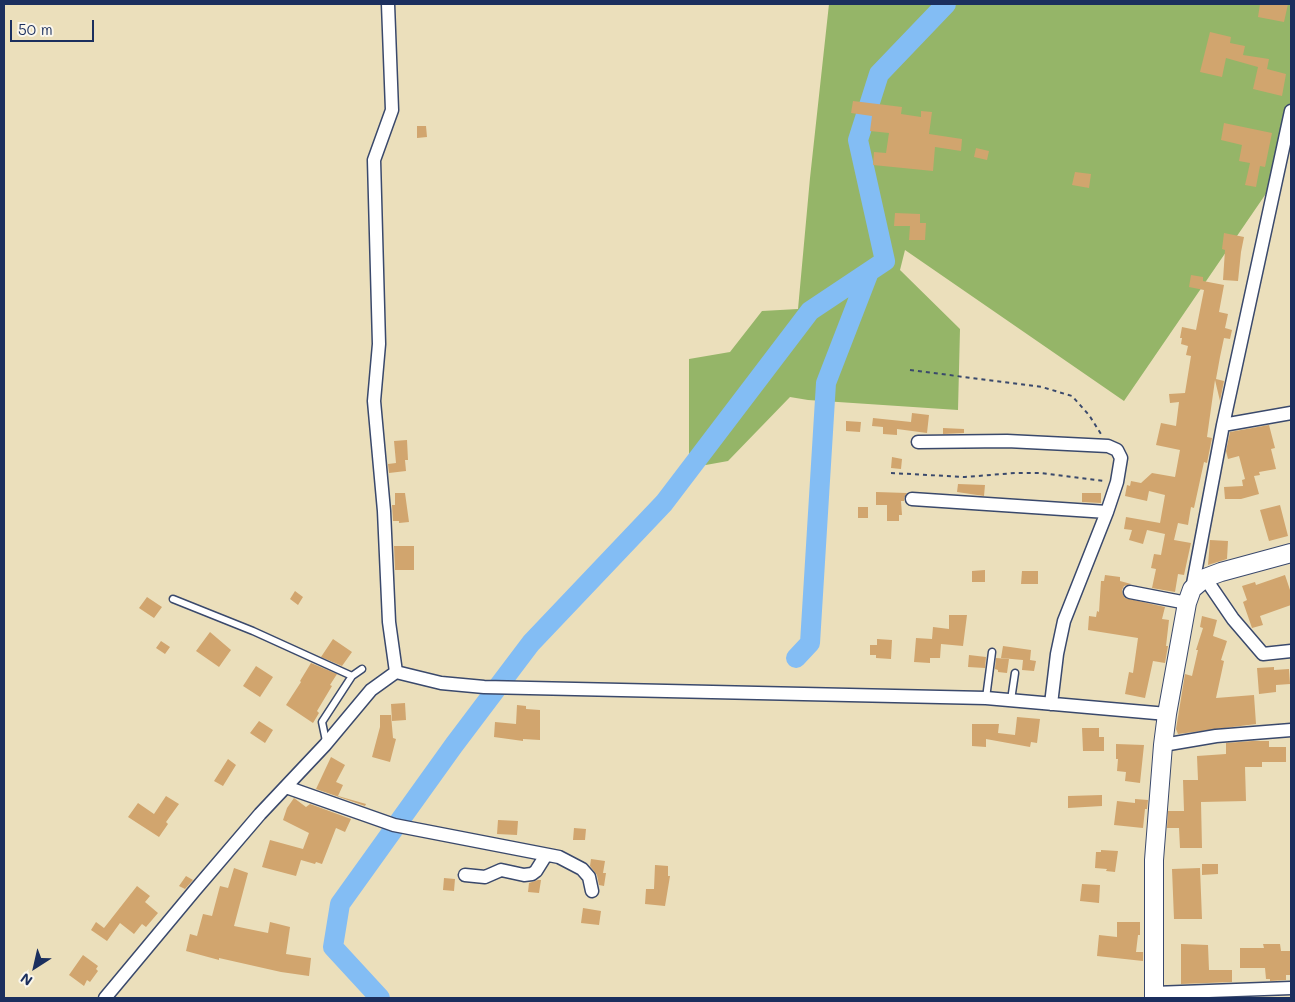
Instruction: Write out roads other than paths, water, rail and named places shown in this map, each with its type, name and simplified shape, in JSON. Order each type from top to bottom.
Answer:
[{"type":"street","points":[[388,4],[392,110],[374,160],[379,344],[374,401],[384,511],[389,622],[396,672]]},
{"type":"street","points":[[1291,111],[1223,425],[1195,590],[1167,714],[1154,860],[1154,996],[1291,988]]},
{"type":"street","points":[[1223,425],[1291,413]]},
{"type":"street","points":[[918,442],[1007,441],[1108,446],[1117,450],[1121,458],[1107,512],[1064,621],[1057,654],[1051,704]]},
{"type":"street","points":[[912,499],[1107,512]]},
{"type":"street","points":[[1130,592],[1195,590],[1221,572],[1291,554]]},
{"type":"street","points":[[1195,590],[1233,619],[1263,654],[1291,651]]},
{"type":"street","points":[[105,998],[195,890],[286,787],[326,745],[371,690],[396,672],[442,682],[484,687],[986,698],[1167,714]]},
{"type":"street","points":[[1163,745],[1216,736],[1291,730]]},
{"type":"street","points":[[286,787],[397,825],[559,858],[582,869],[589,877],[592,891]]},
{"type":"street","points":[[465,875],[485,878],[501,870],[524,875],[532,874],[546,855]]},
{"type":"lane","points":[[173,599],[253,631],[352,676]]},
{"type":"lane","points":[[986,698],[992,652]]},
{"type":"lane","points":[[326,745],[326,736],[322,722],[352,676],[362,670]]},
{"type":"lane","points":[[1011,700],[1015,673]]},
{"type":"waterway","points":[[380,998],[333,947],[340,904],[454,745],[531,643],[664,503],[810,311],[885,261],[858,140],[879,74],[946,4]]},
{"type":"waterway","points":[[796,658],[810,643],[826,383],[869,272]]}]
